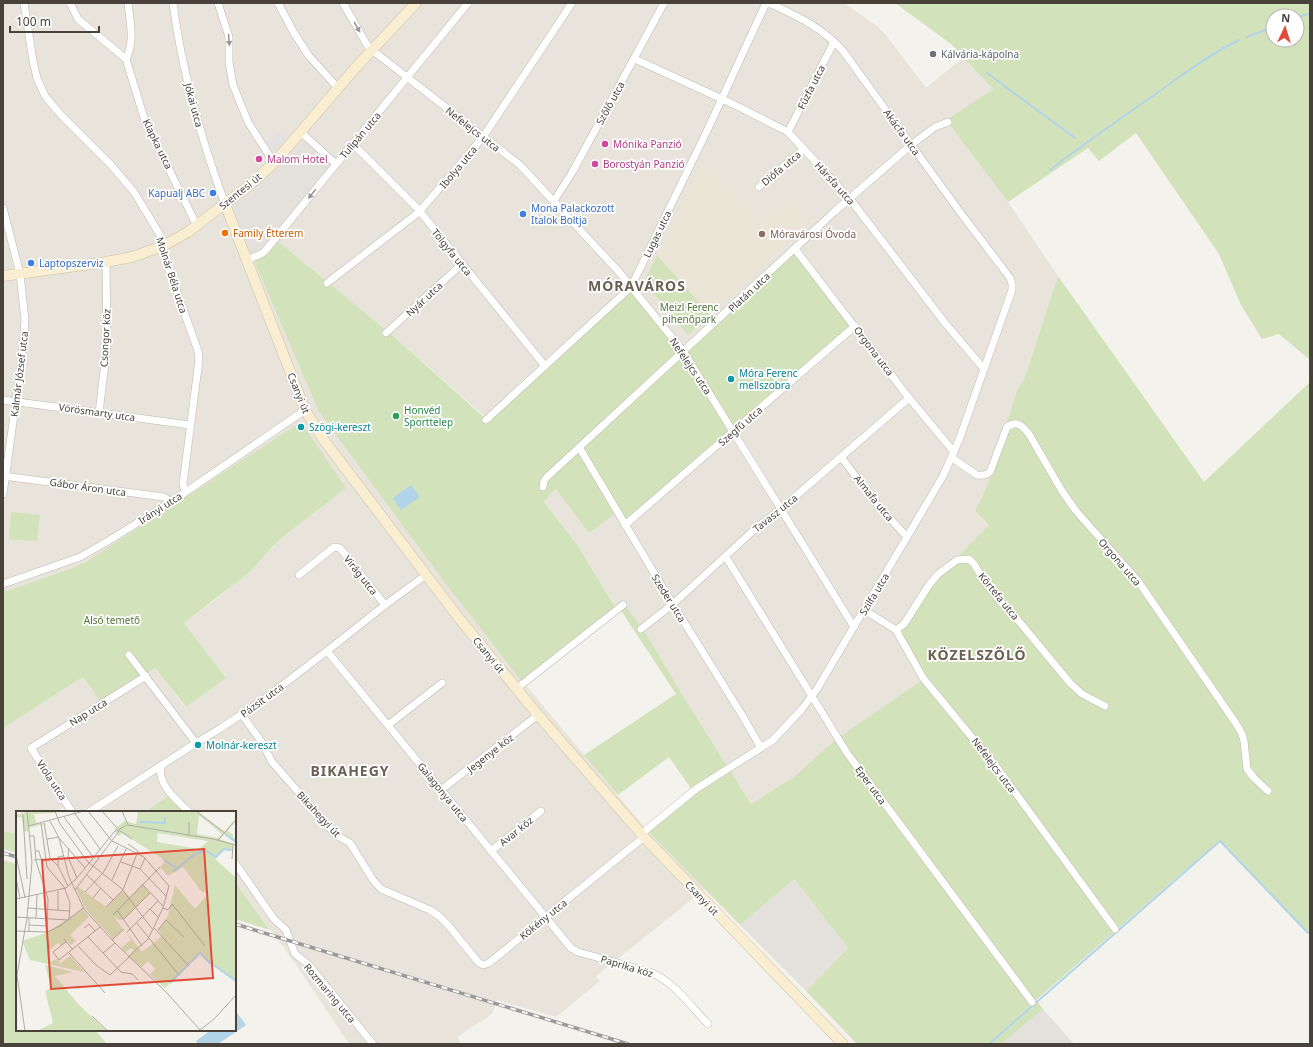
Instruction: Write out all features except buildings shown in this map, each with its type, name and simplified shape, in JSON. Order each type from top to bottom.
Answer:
[{"type":"street","name":"Molnár Béla utca","points":[[24,3],[33,61],[37,78],[45,96],[60,114],[111,165],[134,192],[160,235],[164,256],[198,351],[199,360],[183,484],[185,492]]},
{"type":"street","points":[[70,3],[78,19],[126,59],[130,50],[132,36],[128,3]]},
{"type":"street","name":"Jókai utca","points":[[173,3],[183,64],[206,150],[225,204]]},
{"type":"street","points":[[218,3],[229,37],[229,62],[233,85],[248,122],[274,163]]},
{"type":"street","points":[[278,3],[294,33],[310,56],[338,88]]},
{"type":"street","name":"Nefelejcs utca","points":[[343,3],[366,45],[407,79],[520,165],[632,288],[683,351],[854,627]]},
{"type":"street","name":"Tulipán utca","points":[[247,260],[261,254],[269,247],[468,3]]},
{"type":"street","name":"Ibolya utca","points":[[327,284],[420,211],[483,137],[572,3]]},
{"type":"street","name":"Szőlő utca","points":[[554,201],[573,171],[664,3]]},
{"type":"street","name":"Lugas utca","points":[[486,420],[632,288],[766,3]]},
{"type":"street","name":"Akácfa utca","points":[[769,3],[812,24],[834,42],[851,61],[911,145],[1010,278],[1012,284]]},
{"type":"street","name":"Szentesi út","points":[[3,276],[106,262],[146,253],[163,246],[197,226],[247,187],[274,163],[412,4]]},
{"type":"street","name":"Fűzfa utca","points":[[788,132],[834,42]]},
{"type":"street","name":"Klapka utca","points":[[126,59],[146,121],[197,226]]},
{"type":"street","name":"Hársfa utca","points":[[634,59],[749,112],[788,132],[850,199],[984,369]]},
{"type":"street","name":"Platán utca","points":[[543,487],[546,477],[850,199],[911,145],[935,127],[948,122]]},
{"type":"street","points":[[300,133],[336,164]]},
{"type":"street","name":"Tölgyfa utca","points":[[353,144],[420,211],[545,366]]},
{"type":"street","name":"Diófa utca","points":[[759,187],[804,149]]},
{"type":"street","name":"Csanyi út","points":[[225,204],[305,410],[323,439],[458,617],[538,715],[643,836],[844,1044]]},
{"type":"street","name":"Kalmár József utca","points":[[3,208],[20,274],[25,320],[22,357],[4,476],[3,494]]},
{"type":"street","name":"Orgona utca","points":[[795,249],[953,455],[977,475],[987,474],[990,472],[1007,426],[1016,423],[1024,428],[1062,491],[1076,511],[1138,581],[1232,719],[1242,734],[1247,769],[1268,791]]},
{"type":"street","name":"Csongor köz","points":[[99,413],[107,345],[106,262]]},
{"type":"street","name":"Nyár utca","points":[[386,333],[462,264]]},
{"type":"street","name":"Szilfa utca","points":[[643,836],[696,789],[773,740],[812,697],[907,537],[953,455],[1012,290],[1012,284]]},
{"type":"street","name":"Szegfű utca","points":[[625,525],[855,326]]},
{"type":"street","name":"Tavasz utca","points":[[641,629],[673,604],[755,529],[781,509],[909,398]]},
{"type":"street","name":"Vörösmarty utca","points":[[3,400],[190,425]]},
{"type":"street","name":"Irányi utca","points":[[3,584],[80,557],[115,537],[171,502],[305,410]]},
{"type":"street","name":"Szeder utca","points":[[579,447],[673,604],[742,714],[761,748]]},
{"type":"street","name":"Almafa utca","points":[[841,457],[876,503],[907,537]]},
{"type":"street","name":"Gábor Áron utca","points":[[4,476],[164,497],[171,502]]},
{"type":"street","name":"Virág utca","points":[[299,575],[334,547],[340,548],[385,605]]},
{"type":"street","name":"Eper utca","points":[[726,557],[837,738],[1032,1002]]},
{"type":"street","name":"Körtefa utca","points":[[896,630],[904,624],[933,579],[938,574],[957,560],[969,559],[999,600],[1017,619],[1070,683],[1082,694],[1105,706]]},
{"type":"street","name":"Pázsit utca","points":[[91,811],[242,715],[426,575]]},
{"type":"street","points":[[516,689],[623,605]]},
{"type":"street","name":"Nefelejcs utca","points":[[864,610],[896,630],[923,678],[998,769],[1115,929]]},
{"type":"street","name":"Galagonya utca","points":[[328,651],[558,934]]},
{"type":"street","points":[[130,655],[196,743]]},
{"type":"street","name":"Nap utca","points":[[31,748],[146,676]]},
{"type":"street","points":[[388,725],[442,683]]},
{"type":"street","name":"Bikahegyi út","points":[[242,715],[261,741],[272,762],[336,835],[350,844],[373,880],[381,889],[430,910],[448,925]]},
{"type":"street","name":"Jegenye köz","points":[[441,790],[538,715]]},
{"type":"street","name":"Viola utca","points":[[31,748],[71,811]]},
{"type":"street","points":[[161,765],[161,779],[167,789],[188,811]]},
{"type":"street","name":"Avar köz","points":[[491,851],[541,811]]},
{"type":"street","name":"Kökény utca","points":[[448,925],[478,962],[483,965],[489,963],[643,836]]},
{"type":"street","name":"Rozmaring utca","points":[[236,864],[274,919],[286,930],[295,954],[308,964],[373,1044]]},
{"type":"street","name":"Paprika köz","points":[[558,934],[570,948],[574,950],[650,972],[668,981],[708,1024]]},
{"type":"shaded area","points":[[3,3],[844,3],[877,26],[886,35],[926,88],[964,57],[993,89],[946,120],[1008,202],[1058,276],[1025,377],[1017,390],[987,486],[975,511],[989,525],[950,566],[922,680],[835,740],[795,776],[751,804],[680,691],[644,630],[624,604],[616,609],[578,546],[544,502],[552,492],[482,414],[392,335],[274,238],[252,256],[319,412],[439,575],[524,683],[646,829],[705,889],[596,976],[600,981],[556,1017],[497,1000],[492,1014],[457,1037],[461,1044],[350,1044],[295,963],[236,883],[236,811],[182,811],[170,795],[146,811],[65,811],[63,808],[58,811],[16,811],[16,834],[3,831],[3,728],[83,677],[101,702],[155,668],[185,707],[226,678],[184,623],[223,594],[290,531],[89,560],[70,569],[3,592]]},
{"type":"shaded area","points":[[279,131],[286,139],[274,152],[266,143]]},
{"type":"shaded area","points":[[300,135],[334,165],[266,248],[252,256],[231,203]]},
{"type":"shaded area","points":[[703,160],[761,222],[790,197],[812,222],[710,315],[657,255]]},
{"type":"shaded area","points":[[793,878],[848,948],[806,991],[740,925]]},
{"type":"shaded area","points":[[1043,1009],[1074,1044],[1002,1044]]},
{"type":"green space","points":[[895,3],[1310,3],[1310,360],[1279,334],[1262,339],[1241,305],[1219,254],[1136,133],[1099,161],[1088,148],[1008,202],[946,120],[993,89],[951,44]]},
{"type":"green space","points":[[274,238],[392,335],[486,419],[631,288],[683,351],[795,249],[855,326],[625,525],[617,512],[589,533],[556,489],[552,492],[544,502],[578,546],[616,609],[523,683],[439,575],[319,412],[252,256],[261,253]]},
{"type":"green space","name":"Meizl Ferenc pihenőpark","points":[[657,255],[710,315],[688,335],[644,282]]},
{"type":"green space","points":[[1058,276],[1204,482],[1310,382],[1310,934],[1220,840],[1036,1000],[1043,1009],[1002,1044],[857,1044],[806,991],[848,948],[794,879],[740,925],[646,829],[692,790],[669,757],[618,795],[584,755],[676,694],[620,609],[624,604],[644,630],[680,691],[751,804],[795,776],[835,740],[922,680],[896,634],[931,584],[989,525],[975,511],[987,486],[1017,390],[1025,377]]},
{"type":"green space","name":"Alsó temető","points":[[301,422],[346,488],[290,531],[271,548],[251,571],[184,623],[226,678],[186,707],[155,668],[101,702],[83,677],[3,728],[3,592],[70,569],[89,560]]},
{"type":"green space","points":[[11,512],[40,515],[37,541],[9,539]]},
{"type":"green space","points":[[170,795],[182,811],[146,811]]},
{"type":"green space","points":[[3,831],[16,834],[16,853],[3,849]]},
{"type":"green space","points":[[3,860],[16,864],[16,1031],[96,1031],[107,1044],[3,1044]]},
{"type":"green space","points":[[236,883],[270,930],[236,919]]},
{"type":"water","points":[[411,485],[420,497],[401,510],[393,498]]},
{"type":"water","points":[[236,1014],[246,1025],[218,1044],[198,1044],[196,1041],[210,1031],[236,1031]]},
{"type":"waterway","points":[[1305,15],[1310,13]]},
{"type":"waterway","points":[[1247,37],[1265,30]]},
{"type":"waterway","points":[[1050,170],[1197,65],[1239,40]]},
{"type":"waterway","points":[[987,73],[1075,138]]},
{"type":"waterway","points":[[989,1044],[1220,841],[1308,933]]},
{"type":"railway","points":[[3,853],[16,857]]},
{"type":"railway","points":[[236,924],[628,1044]]},
{"type":"place","name":"Kálvária-kápolna","points":[[933,54]]},
{"type":"place","name":"Mónika Panzió","points":[[605,144]]},
{"type":"place","name":"Malom Hotel","points":[[259,159]]},
{"type":"place","name":"Borostyán Panzió","points":[[595,164]]},
{"type":"place","name":"Kapualj ABC","points":[[213,193]]},
{"type":"place","name":"Mona Palackozott Italok Boltja","points":[[523,214]]},
{"type":"place","name":"Family Étterem","points":[[225,233]]},
{"type":"place","name":"Móravárosi Óvoda","points":[[762,234]]},
{"type":"place","name":"Laptopszerviz","points":[[31,263]]},
{"type":"place","name":"Móra Ferenc mellszobra","points":[[731,379]]},
{"type":"place","name":"Honvéd Sporttelep","points":[[396,416]]},
{"type":"place","name":"Szögi-kereszt","points":[[301,427]]},
{"type":"place","name":"Molnár-kereszt","points":[[198,745]]},
{"type":"district","name":"MÓRAVÁROS","points":[[637,286]]},
{"type":"district","name":"KÖZELSZŐLŐ","points":[[977,655]]},
{"type":"district","name":"BIKAHEGY","points":[[350,771]]}]
